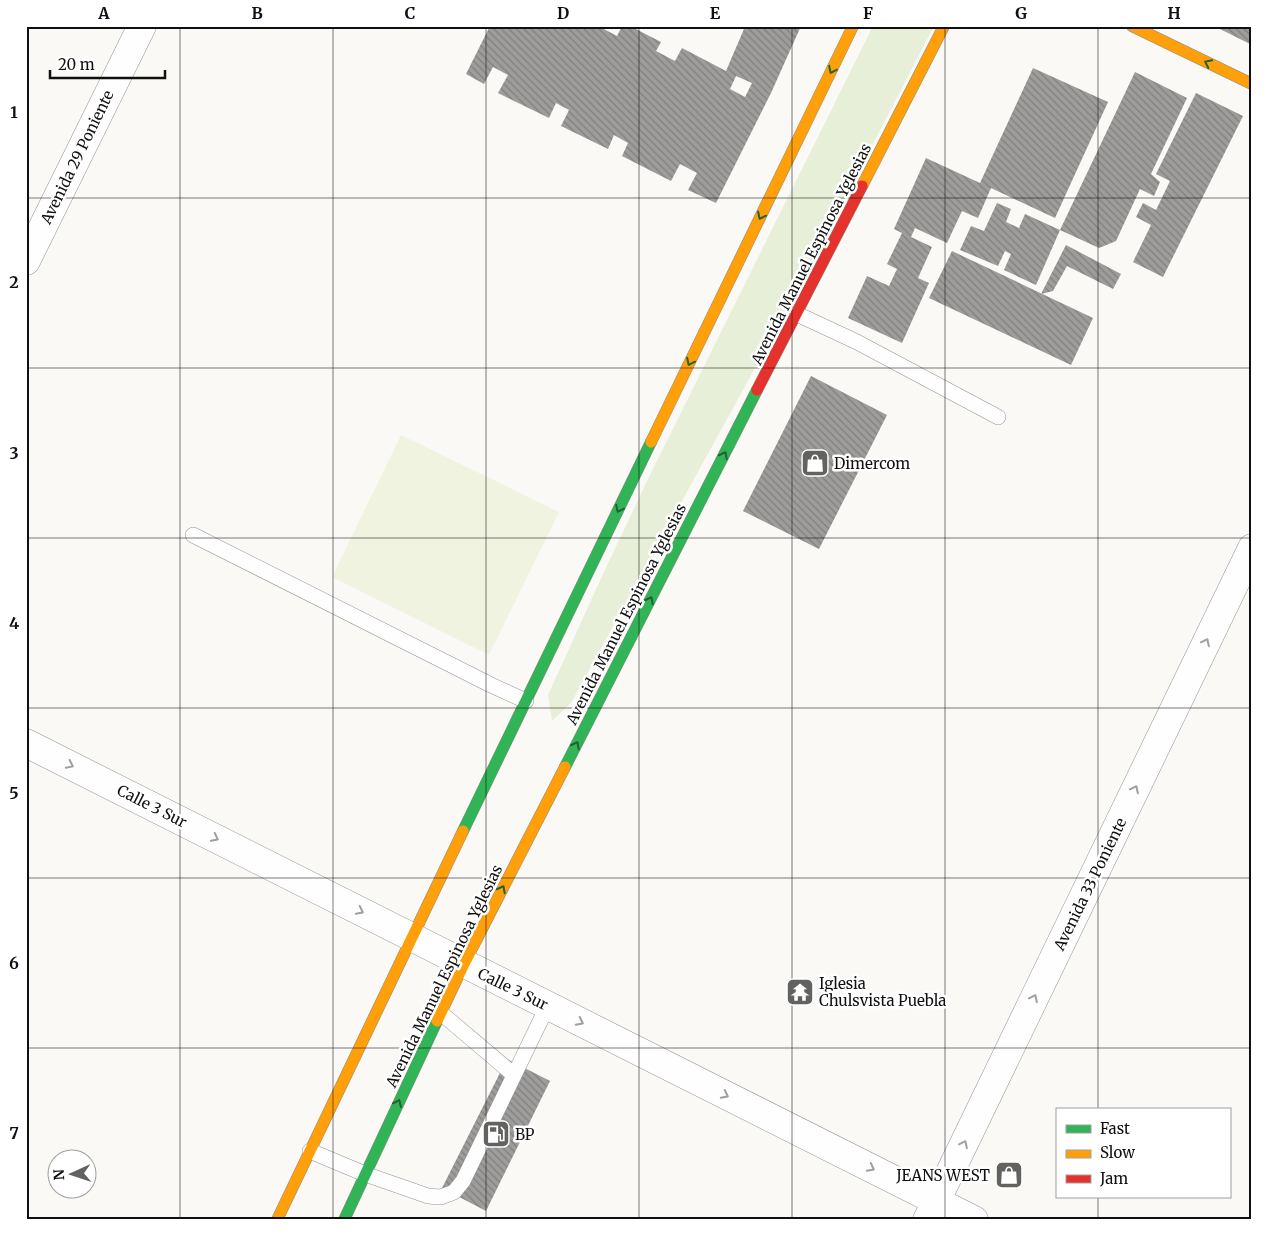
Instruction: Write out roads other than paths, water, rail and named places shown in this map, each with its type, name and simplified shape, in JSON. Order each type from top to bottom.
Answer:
[{"type":"main road","points":[[277,1220],[412,936],[853,26]]},
{"type":"main road","name":"Avenida Manuel Espinosa Yglesias","points":[[344,1220],[464,964],[944,26]]},
{"type":"main road","points":[[1132,26],[1252,84]]},
{"type":"street","name":"Avenida 29 Poniente","points":[[26,261],[142,26]]},
{"type":"street","name":"Avenida 33 Poniente","points":[[932,1210],[1252,548]]},
{"type":"street","name":"Calle 3 Sur","points":[[26,743],[548,1006],[932,1210],[974,1220]]},
{"type":"lane","points":[[797,314],[856,342],[998,417]]},
{"type":"lane","points":[[193,535],[526,701]]},
{"type":"lane","points":[[310,1151],[365,1174],[428,1196],[441,1197],[454,1192],[463,1181],[548,1006]]},
{"type":"lane","points":[[441,1013],[514,1075]]},
{"type":"place","name":"Dimercom","points":[[815,463]]},
{"type":"place","name":"Iglesia Chulsvista Puebla","points":[[800,992]]},
{"type":"place","name":"BP","points":[[496,1134]]},
{"type":"place","name":"JEANS WEST","points":[[1009,1175]]}]
